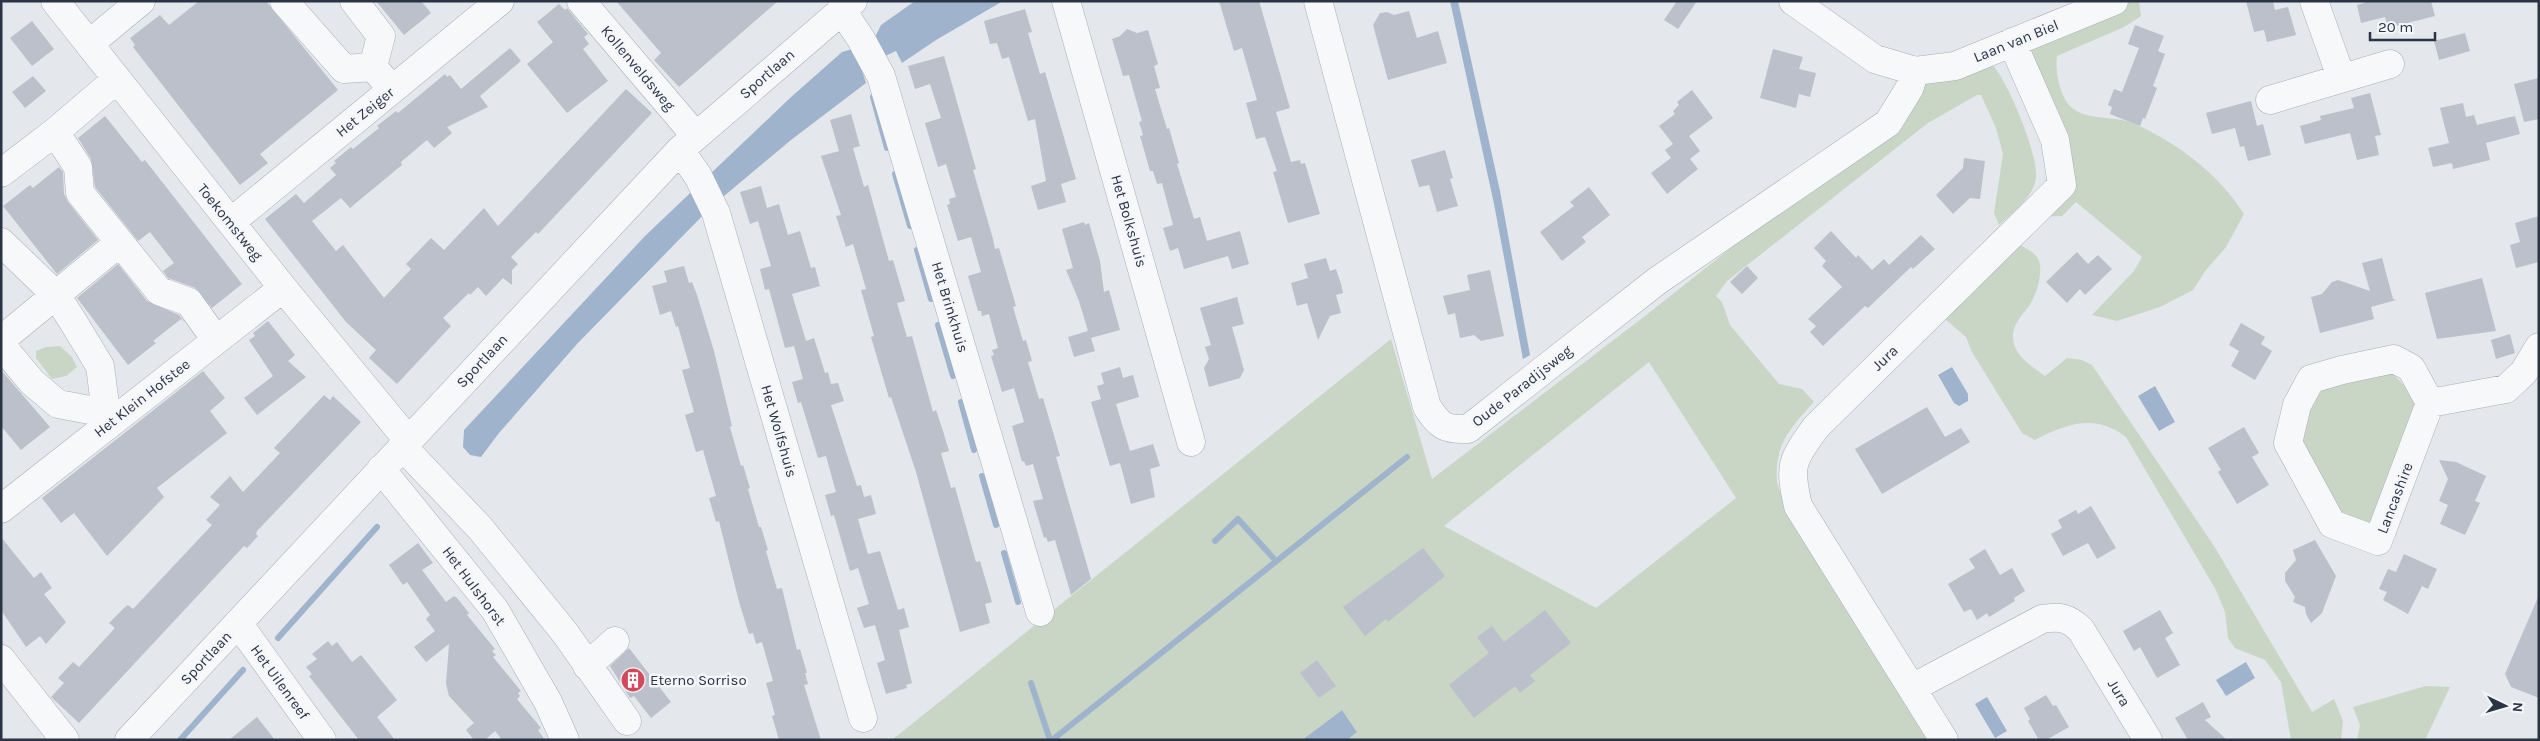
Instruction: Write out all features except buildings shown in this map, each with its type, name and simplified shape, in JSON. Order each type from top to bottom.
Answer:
[{"type":"street","name":"Toekomstweg","points":[[55,1],[405,443],[480,528],[565,634],[627,722]]},
{"type":"street","points":[[89,44],[140,1]]},
{"type":"street","points":[[284,1],[344,69],[373,67]]},
{"type":"street","points":[[354,1],[381,36],[373,67]]},
{"type":"street","name":"Het Zeiger","points":[[231,222],[500,1]]},
{"type":"street","name":"Kollenveldsweg","points":[[581,1],[688,142]]},
{"type":"street","name":"Het Bolkshuis","points":[[1066,1],[1191,442]]},
{"type":"street","name":"Oude Paradijsweg","points":[[1318,1],[1427,407],[1439,424],[1452,430],[1468,429],[1657,281],[1888,123],[1909,89],[1914,71]]},
{"type":"street","points":[[1793,1],[1876,59],[1914,71]]},
{"type":"street","name":"Laan van Biel","points":[[1914,71],[1955,66],[2114,1]]},
{"type":"street","points":[[2314,1],[2342,77]]},
{"type":"street","name":"Sportlaan","points":[[129,740],[688,142],[847,5]]},
{"type":"street","name":"Het Brinkhuis","points":[[847,5],[861,39],[881,76],[1040,612]]},
{"type":"street","name":"Jura","points":[[1944,740],[1798,506],[1791,474],[1797,453],[1816,426],[2062,185],[2055,140],[2012,42]]},
{"type":"street","points":[[2270,100],[2390,64]]},
{"type":"street","points":[[373,67],[393,89]]},
{"type":"street","points":[[1,173],[55,132],[117,79]]},
{"type":"street","points":[[55,132],[78,167],[80,193],[159,291],[189,302],[216,340]]},
{"type":"street","name":"Het Wolfshuis","points":[[688,142],[698,176],[716,213],[863,718]]},
{"type":"street","points":[[1,242],[56,295],[109,372],[136,402]]},
{"type":"street","points":[[1,340],[120,243]]},
{"type":"street","name":"Het Klein Hofstee","points":[[1,509],[86,442],[109,417],[136,402],[283,288]]},
{"type":"street","points":[[1,345],[32,382],[62,412],[86,442]]},
{"type":"street","points":[[2430,403],[2506,389],[2524,372],[2539,347]]},
{"type":"street","name":"Lancashire","points":[[2394,359],[2411,368],[2430,403],[2378,542],[2332,524],[2288,443],[2297,405],[2311,380],[2342,370],[2394,359]]},
{"type":"street","points":[[62,412],[109,417],[109,372]]},
{"type":"street","name":"Het Hulshorst","points":[[381,469],[495,610],[548,702],[565,740]]},
{"type":"street","name":"Jura","points":[[1912,688],[2042,620],[2057,616],[2071,620],[2081,630],[2148,740]]},
{"type":"street","name":"Het Uilenreef","points":[[238,623],[322,740]]},
{"type":"street","points":[[587,666],[615,641]]},
{"type":"street","points":[[1,659],[65,740]]},
{"type":"green space","points":[[2112,1],[2139,1],[2141,16],[2124,27],[2057,56],[2058,81],[2068,104],[2074,110],[2090,116],[2133,123],[2165,139],[2209,172],[2234,199],[2244,214],[2226,247],[2206,270],[2193,290],[2160,307],[2117,321],[2092,315],[2134,271],[2142,257],[2076,202],[2062,216],[2038,217],[2053,193],[2023,63],[2031,36]]},
{"type":"green space","points":[[1991,63],[2013,100],[2032,151],[2036,177],[2031,191],[2022,204],[1999,225],[1994,213],[2003,154],[1996,128],[1981,95],[1977,95],[1928,123],[1727,281],[1716,296],[1722,302],[1730,325],[1779,384],[1802,389],[1814,402],[1791,428],[1781,447],[1777,468],[1779,487],[1792,514],[1927,740],[1347,740],[1357,732],[1342,710],[1302,740],[892,740],[1391,339],[1432,479],[1645,316],[1903,112],[1919,84]],"holes":[[[1649,362],[1736,498],[1596,608],[1444,526]]]},
{"type":"green space","points":[[2015,242],[2035,255],[2040,266],[2038,285],[2034,297],[2014,329],[2013,341],[2017,351],[2028,363],[2045,376],[2067,358],[2082,360],[2092,365],[2214,546],[2312,712],[2334,699],[2343,721],[2341,740],[2291,740],[2281,682],[2265,660],[2235,648],[2228,638],[2225,612],[2216,590],[2126,437],[2103,425],[2092,423],[2080,423],[2058,429],[2035,440],[2022,433],[1972,352],[1966,337],[1939,314]]},
{"type":"green space","points":[[60,346],[72,357],[77,367],[66,376],[52,379],[36,358],[36,351],[46,347]]},
{"type":"green space","points":[[2384,372],[2393,374],[2423,405],[2372,527],[2352,526],[2322,486],[2301,449],[2303,419],[2321,390]]},
{"type":"green space","points":[[2426,686],[2450,687],[2425,740],[2357,740],[2360,725],[2353,707]]},
{"type":"water","points":[[915,1],[1003,1],[936,40],[902,63],[896,51],[861,67],[866,83],[791,140],[711,207],[577,344],[499,433],[481,457],[470,455],[463,447],[464,430],[645,236],[790,98],[842,52],[856,48],[874,39],[881,25]]},
{"type":"water","points":[[1450,1],[1458,1],[1500,191],[1530,355],[1523,359],[1494,204]]},
{"type":"water","points":[[1952,367],[1968,394],[1968,401],[1959,406],[1954,403],[1938,375]]},
{"type":"water","points":[[2155,386],[2175,422],[2159,431],[2138,396]]},
{"type":"water","points":[[2246,662],[2255,678],[2226,696],[2216,680]]},
{"type":"water","points":[[1987,697],[2007,731],[1995,738],[1975,704]]},
{"type":"water","points":[[1342,710],[1357,732],[1347,740],[1302,740]]},
{"type":"waterway","points":[[873,97],[887,148]]},
{"type":"waterway","points":[[895,174],[910,226]]},
{"type":"waterway","points":[[917,250],[931,299]]},
{"type":"waterway","points":[[938,325],[953,376]]},
{"type":"waterway","points":[[961,402],[974,450]]},
{"type":"waterway","points":[[1052,740],[1407,457]]},
{"type":"waterway","points":[[982,476],[996,525]]},
{"type":"waterway","points":[[1215,541],[1238,519],[1276,561]]},
{"type":"waterway","points":[[278,638],[377,527]]},
{"type":"waterway","points":[[1004,553],[1018,602]]},
{"type":"waterway","points":[[180,740],[243,670]]},
{"type":"waterway","points":[[1031,683],[1050,740]]},
{"type":"place","name":"Eterno Sorriso","points":[[633,680]]}]
